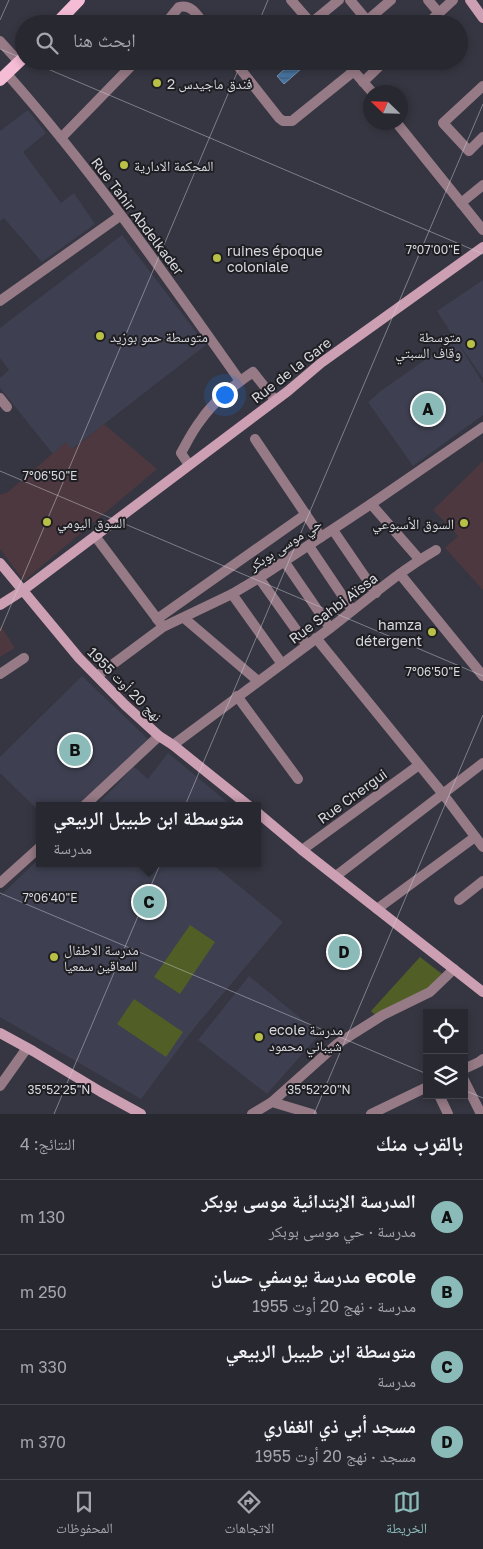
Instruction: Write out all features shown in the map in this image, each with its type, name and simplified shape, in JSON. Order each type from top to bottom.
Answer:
[{"type":"main road","points":[[65,15],[79,0]]},
{"type":"main road","points":[[3,77],[15,66]]},
{"type":"street","points":[[291,0],[305,15]]},
{"type":"street","points":[[322,15],[340,0]]},
{"type":"street","points":[[350,0],[362,15]]},
{"type":"street","points":[[375,15],[391,0]]},
{"type":"street","points":[[428,0],[439,13],[453,0]]},
{"type":"street","points":[[471,0],[483,18]]},
{"type":"street","points":[[173,15],[179,8],[187,6],[197,15]]},
{"type":"street","points":[[0,41],[15,55]]},
{"type":"street","points":[[61,138],[127,70]]},
{"type":"street","points":[[241,70],[279,118],[288,122],[292,121],[354,70],[366,85]]},
{"type":"street","points":[[363,82],[376,70]]},
{"type":"street","name":"Rue Tahir Abdelkader","points":[[3,77],[61,138],[169,281],[240,381]]},
{"type":"street","points":[[483,86],[443,122],[469,150],[483,137]]},
{"type":"street","points":[[403,130],[483,230]]},
{"type":"street","points":[[462,203],[483,185]]},
{"type":"street","points":[[0,301],[120,216]]},
{"type":"street","name":"Rue de la Gare","points":[[0,605],[22,591],[95,536],[321,363],[483,247]]},
{"type":"street","points":[[189,465],[181,453],[193,431],[211,407],[240,381],[252,372],[275,400]]},
{"type":"street","points":[[0,398],[7,408]]},
{"type":"street","name":"حي موسى بوبكر","points":[[97,676],[160,623],[184,618],[259,578],[483,428]]},
{"type":"street","points":[[255,439],[321,537]]},
{"type":"street","points":[[371,504],[419,560]]},
{"type":"street","points":[[95,536],[160,623],[306,514]]},
{"type":"street","points":[[333,530],[376,593]]},
{"type":"street","points":[[309,546],[352,610]]},
{"type":"street","name":"Rue Sahbi Aïssa","points":[[173,745],[400,574],[436,550]]},
{"type":"street","points":[[284,561],[330,628]]},
{"type":"street","name":"نهج 20 أوت 1955","points":[[0,563],[79,658],[125,705],[159,736],[173,745],[243,802]]},
{"type":"street","points":[[400,574],[483,676]]},
{"type":"street","points":[[259,578],[307,645]]},
{"type":"street","points":[[232,594],[282,664]]},
{"type":"street","points":[[184,618],[258,681]]},
{"type":"street","points":[[316,638],[483,846]]},
{"type":"street","points":[[0,674],[24,658]]},
{"type":"street","points":[[237,696],[298,779]]},
{"type":"street","points":[[88,802],[159,736]]},
{"type":"street","points":[[336,876],[483,763]]},
{"type":"street","name":"Rue Chergui","points":[[302,850],[419,764]]},
{"type":"street","points":[[261,816],[377,910],[483,992]]},
{"type":"street","points":[[377,910],[475,837]]},
{"type":"street","points":[[1,880],[36,850]]},
{"type":"street","points":[[459,900],[483,881]]},
{"type":"street","points":[[252,1114],[272,1102],[337,1044],[383,1015],[430,992],[454,969]]},
{"type":"street","points":[[0,1033],[141,1114]]},
{"type":"street","points":[[0,1086],[26,1048]]},
{"type":"street","points":[[468,1067],[483,1058]]},
{"type":"street","points":[[468,1088],[481,1114]]},
{"type":"street","points":[[371,1114],[423,1089]]},
{"type":"street","points":[[441,1099],[448,1114]]},
{"type":"street","points":[[272,1102],[312,1114]]},
{"type":"shaded area","points":[[28,110],[46,133],[23,152],[61,203],[74,193],[95,224],[42,262],[4,218],[0,221],[0,131]]},
{"type":"shaded area","name":"متوسطة حمو بوزيد","points":[[122,235],[206,345],[72,449],[66,442],[53,454],[0,388],[0,378],[9,370],[0,358],[0,328]]},
{"type":"shaded area","points":[[483,280],[483,378],[456,340],[483,383],[483,415],[413,466],[368,402],[382,390],[455,339],[437,311]]},
{"type":"shaded area","name":"السوق اليومي","points":[[104,424],[157,469],[24,581],[0,549],[0,495],[8,492],[66,442],[73,449]]},
{"type":"shaded area","name":"السوق الأسبوعي","points":[[483,461],[483,590],[445,548],[458,536],[433,510]]},
{"type":"shaded area","points":[[0,625],[15,648],[0,657]]},
{"type":"shaded area","points":[[82,676],[151,742],[86,802],[36,802],[36,808],[0,773],[0,757]]},
{"type":"shaded area","points":[[168,753],[227,802],[99,802],[133,766],[148,779]]},
{"type":"shaded area","points":[[36,862],[36,867],[216,867],[283,922],[195,1027],[141,1099],[0,1017],[0,896]]},
{"type":"shaded area","name":"ecole مدرسة شيباني محمود","points":[[249,976],[320,1034],[267,1094],[198,1040]]},
{"type":"green space","points":[[190,925],[215,942],[180,994],[154,977]]},
{"type":"green space","points":[[420,957],[442,974],[428,989],[376,1016],[371,1011]]},
{"type":"green space","points":[[134,999],[183,1032],[166,1057],[117,1024]]},
{"type":"water","points":[[284,70],[300,70],[284,84],[277,76]]},
{"type":"place","name":"فندق ماجيدس 2","points":[[157,83]]},
{"type":"place","name":"المحكمة الادارية","points":[[124,165]]},
{"type":"place","name":"ruines époque coloniale","points":[[217,258]]},
{"type":"place","name":"متوسطة حمو بوزيد","points":[[100,336]]},
{"type":"place","name":"متوسطة وقاف السبتي","points":[[471,344]]},
{"type":"place","name":"المدرسة الإبتدائية موسى بوبكر","points":[[428,409]]},
{"type":"place","name":"السوق اليومي","points":[[47,522]]},
{"type":"place","name":"السوق الأسبوعي","points":[[464,523]]},
{"type":"place","name":"hamza détergent","points":[[432,632]]},
{"type":"place","name":"ecole مدرسة يوسفي حسان","points":[[75,750]]},
{"type":"place","name":"متوسطة ابن طبيبل الربيعي","points":[[149,902]]},
{"type":"place","name":"مسجد أبي ذي الغفاري","points":[[344,952]]},
{"type":"place","name":"مدرسة الاطفال المعاقين سمعيا","points":[[54,957]]},
{"type":"place","name":"ecole مدرسة شيباني محمود","points":[[259,1037]]}]
